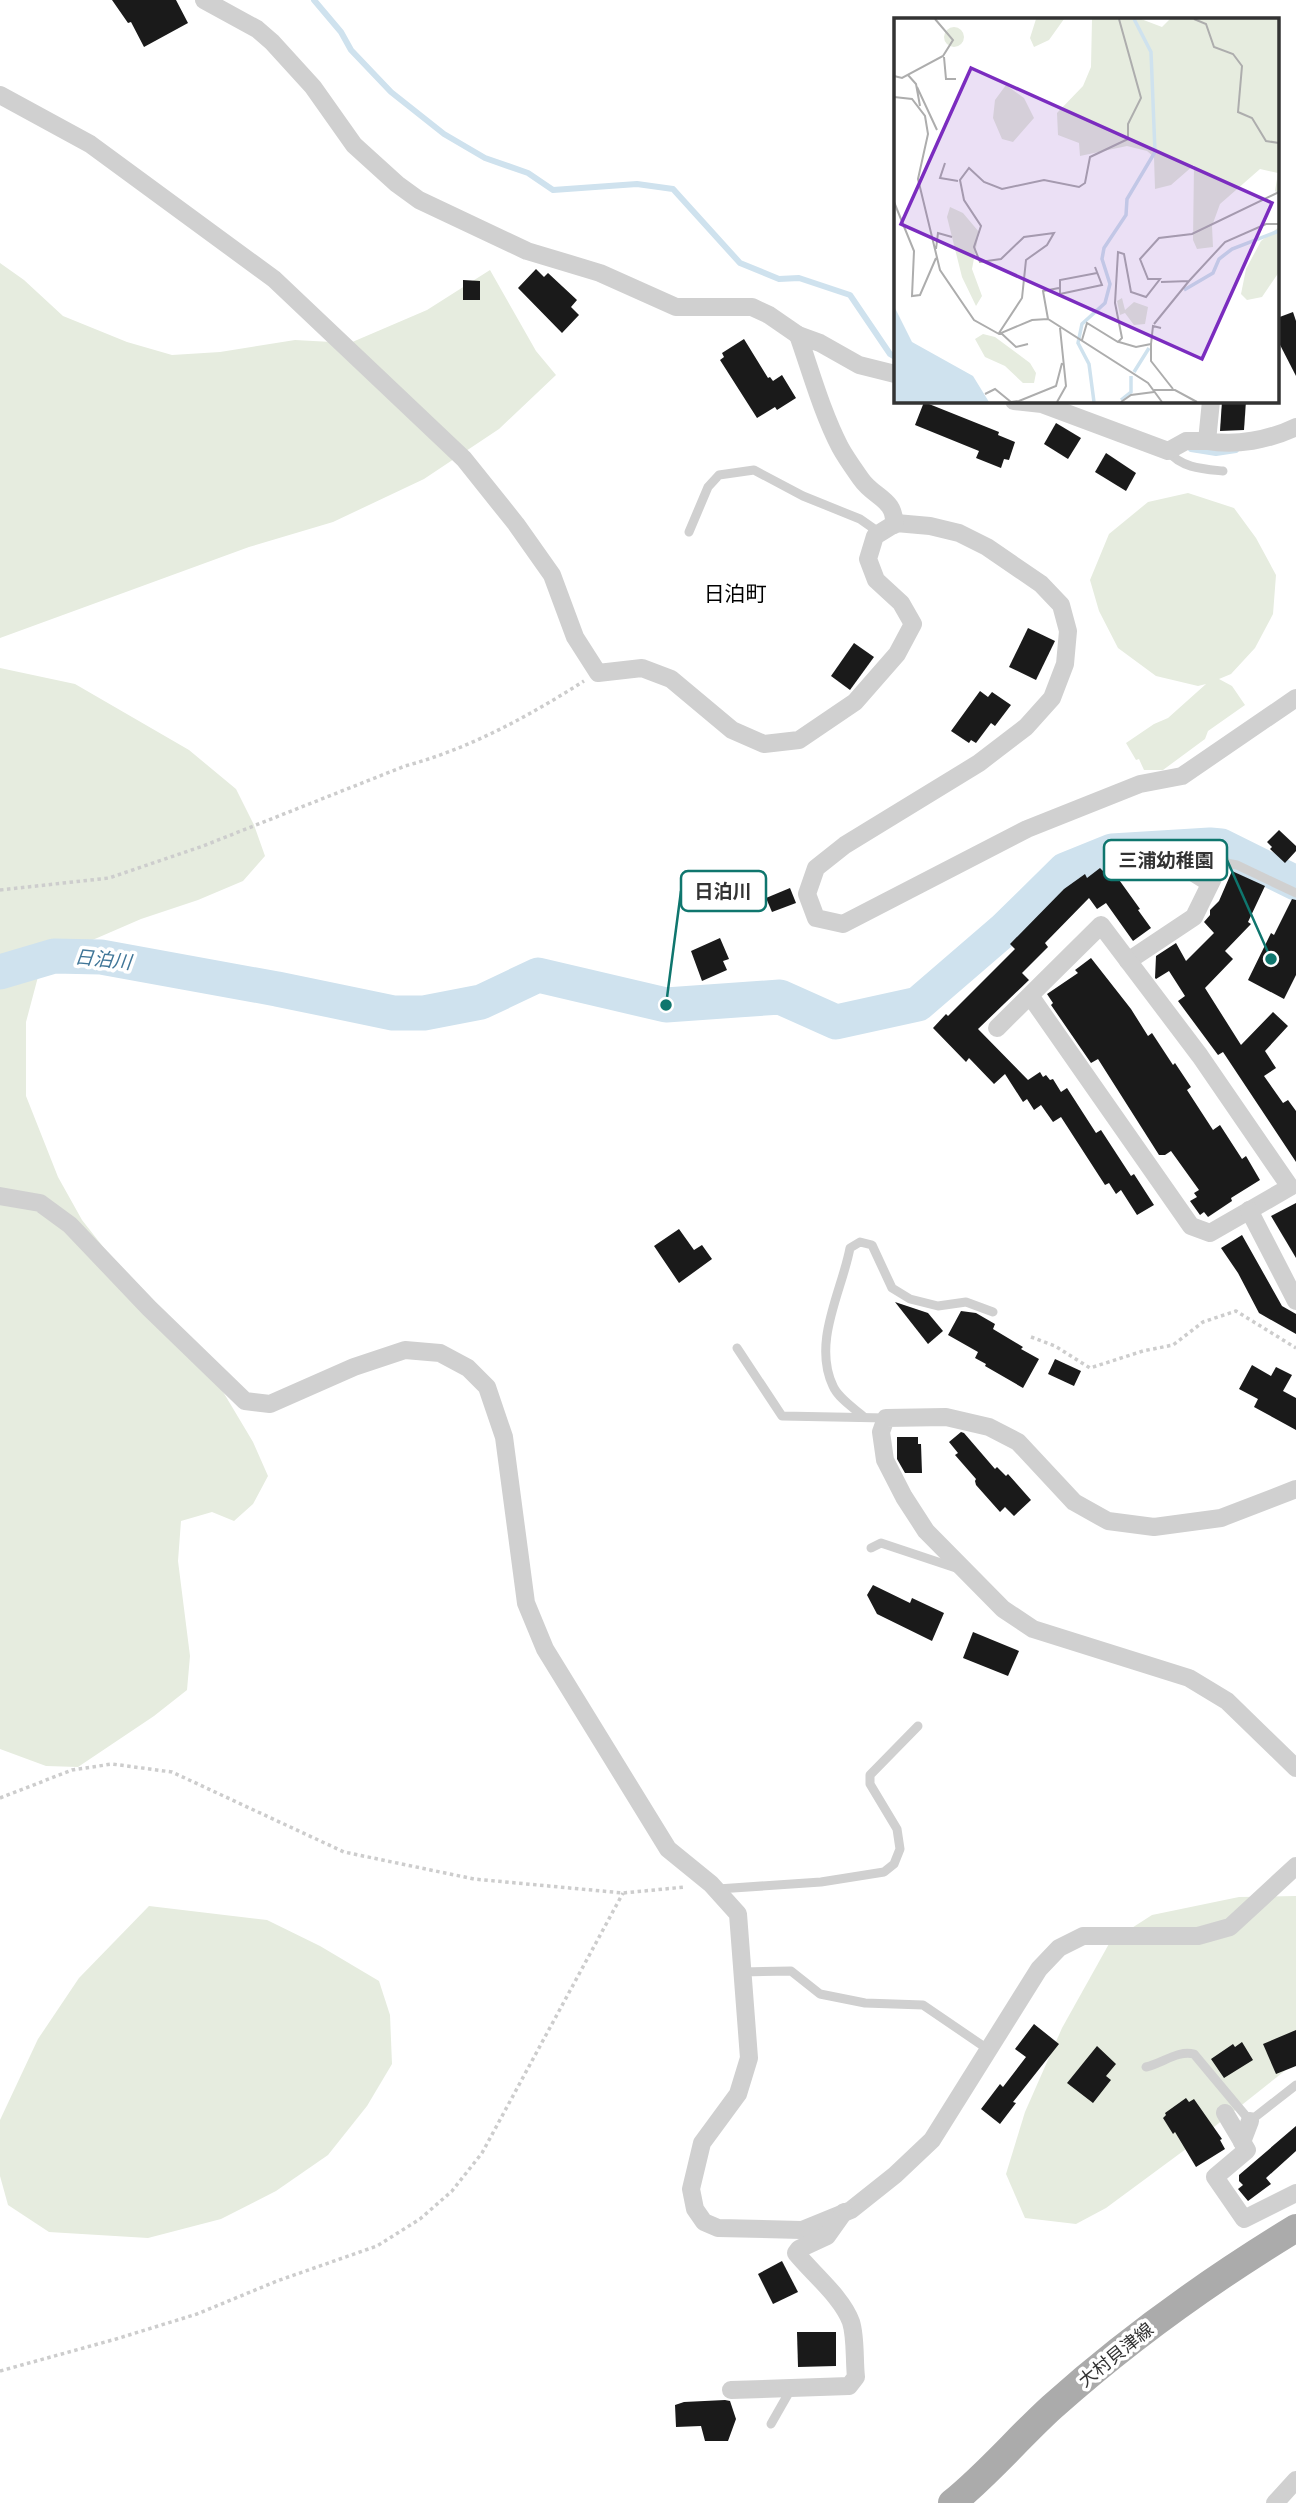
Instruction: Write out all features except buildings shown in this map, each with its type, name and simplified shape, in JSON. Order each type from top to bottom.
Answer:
[{"type":"main road","name":"大村貝津線","points":[[952,2503],[1051,2408],[1128,2343],[1224,2272],[1296,2228]]},
{"type":"street","points":[[204,0],[257,29],[272,42],[313,87],[354,145],[419,200],[527,251],[600,273],[676,307],[752,307],[798,335],[820,343],[859,365],[894,374]]},
{"type":"street","points":[[0,95],[90,144],[274,279],[464,460],[516,524],[552,575],[575,637],[598,673],[642,668],[671,678],[732,730],[764,744],[799,740],[855,702],[897,654],[913,624],[901,603],[876,580],[868,559],[875,536],[887,529],[930,526],[959,533],[987,547],[1041,584],[1060,605],[1068,631],[1065,664],[1052,698],[1026,727],[978,763],[845,845],[816,868],[807,894],[816,918],[843,923],[1027,829],[1140,784],[1182,776],[1296,698]]},
{"type":"street","points":[[798,335],[840,447],[865,485],[895,513],[887,529]]},
{"type":"street","points":[[1023,402],[1042,404],[1168,451],[1186,441],[1224,444],[1278,436],[1296,427]]},
{"type":"street","points":[[1207,441],[1211,402]]},
{"type":"street","points":[[1128,961],[1194,916],[1220,862]]},
{"type":"street","points":[[1194,873],[1210,883]]},
{"type":"street","points":[[997,1028],[1101,925],[1200,1056],[1290,1186],[1210,1233],[1191,1226],[1031,997]]},
{"type":"street","points":[[0,1196],[40,1203],[71,1225],[149,1308],[245,1401],[270,1404],[354,1367],[405,1350],[440,1353],[468,1368],[487,1387],[503,1437],[526,1603],[545,1649],[668,1849],[714,1886],[738,1914],[749,2058],[738,2094],[702,2143],[691,2189],[695,2209],[705,2222],[718,2228],[802,2230],[844,2212],[895,2175],[932,2140],[1039,1969],[1059,1948],[1083,1936],[1198,1936],[1230,1927],[1296,1866]]},
{"type":"street","points":[[1249,1210],[1296,1301]]},
{"type":"street","points":[[1296,1489],[1221,1518],[1154,1527],[1108,1521],[1074,1502],[1018,1442],[989,1427],[946,1417],[886,1418],[881,1432],[885,1460],[926,1531],[1003,1609],[1033,1629],[1189,1678],[1227,1701],[1296,1768]]},
{"type":"street","points":[[1226,2113],[1247,2150],[1215,2177],[1244,2219],[1296,2193]]},
{"type":"street","points":[[1242,2142],[1250,2121]]},
{"type":"street","points":[[732,2390],[849,2386],[856,2377],[852,2323],[840,2300],[796,2253],[827,2236],[844,2212]]},
{"type":"street","points":[[1275,2503],[1296,2480]]},
{"type":"lane","points":[[1168,451],[1175,460],[1197,468],[1223,471]]},
{"type":"lane","points":[[689,532],[708,487],[719,475],[754,470],[803,496],[887,529]]},
{"type":"lane","points":[[1220,862],[1237,865],[1296,893]]},
{"type":"lane","points":[[864,1417],[834,1388],[827,1363],[828,1322],[850,1248],[860,1242],[872,1245],[892,1288],[910,1299],[938,1306],[966,1302],[993,1312]]},
{"type":"lane","points":[[737,1348],[782,1416],[886,1418]]},
{"type":"lane","points":[[871,1548],[881,1543],[964,1570]]},
{"type":"lane","points":[[714,1886],[821,1882],[884,1872],[894,1864],[900,1849],[897,1829],[870,1784],[870,1775],[918,1726]]},
{"type":"lane","points":[[742,1972],[791,1972],[820,1994],[866,2003],[923,2006],[989,2050]]},
{"type":"lane","points":[[1146,2067],[1161,2063],[1184,2051],[1194,2054],[1250,2121],[1296,2085]]},
{"type":"lane","points":[[771,2424],[792,2388]]},
{"type":"path","points":[[0,890],[109,878],[203,846],[405,766],[438,757],[538,710],[598,673]]},
{"type":"path","points":[[1031,1337],[1055,1346],[1090,1368],[1172,1345],[1203,1322],[1236,1311],[1296,1348]]},
{"type":"path","points":[[0,1798],[72,1770],[112,1764],[172,1772],[344,1852],[474,1879],[623,1893],[714,1886]]},
{"type":"path","points":[[0,2371],[197,2314],[277,2281],[377,2246],[420,2219],[452,2191],[482,2154],[623,1893]]},
{"type":"shaded area","points":[[0,263],[24,280],[63,316],[127,342],[172,355],[220,352],[295,340],[350,343],[427,310],[490,270],[536,351],[556,375],[499,429],[424,479],[333,522],[249,547],[0,638]]},
{"type":"shaded area","points":[[1188,493],[1234,508],[1256,538],[1276,575],[1273,614],[1255,648],[1231,674],[1219,679],[1232,686],[1245,705],[1208,731],[1205,739],[1163,770],[1144,770],[1126,743],[1168,718],[1206,684],[1198,686],[1156,676],[1118,648],[1099,611],[1090,580],[1109,534],[1148,502]]},
{"type":"shaded area","points":[[0,668],[75,684],[189,750],[236,789],[254,825],[265,856],[243,881],[43,958],[26,1022],[26,1096],[58,1177],[82,1220],[144,1299],[222,1390],[253,1442],[268,1476],[253,1504],[234,1521],[212,1512],[181,1521],[178,1561],[190,1656],[187,1690],[154,1716],[78,1767],[46,1766],[0,1749]]},
{"type":"shaded area","points":[[1296,1896],[1296,2062],[1106,2208],[1076,2224],[1025,2218],[1006,2174],[1025,2112],[1062,2028],[1110,1942],[1152,1915],[1239,1897]]},
{"type":"shaded area","points":[[149,1906],[267,1920],[320,1946],[379,1981],[390,2015],[392,2064],[367,2106],[328,2155],[276,2191],[221,2219],[148,2238],[49,2232],[8,2205],[0,2176],[0,2120],[38,2039],[79,1978]]},
{"type":"waterway","points":[[314,0],[341,32],[351,50],[391,92],[444,134],[485,158],[528,173],[553,190],[637,184],[673,189],[740,263],[779,279],[799,278],[850,295],[894,356]]},
{"type":"waterway","points":[[1191,449],[1216,453],[1236,450]]},
{"type":"waterway","name":"日泊川","points":[[0,972],[54,956],[101,957],[393,1013],[424,1013],[481,1002],[538,975],[666,1005],[780,997],[836,1022],[918,1004],[1005,929],[1065,870],[1112,851],[1221,846],[1296,883]]},
{"type":"place","name":"三浦幼稚園","points":[[1271,959]]},
{"type":"place","name":"日泊川","points":[[666,1005]]},
{"type":"district","name":"日泊町","points":[[735,594]]}]
